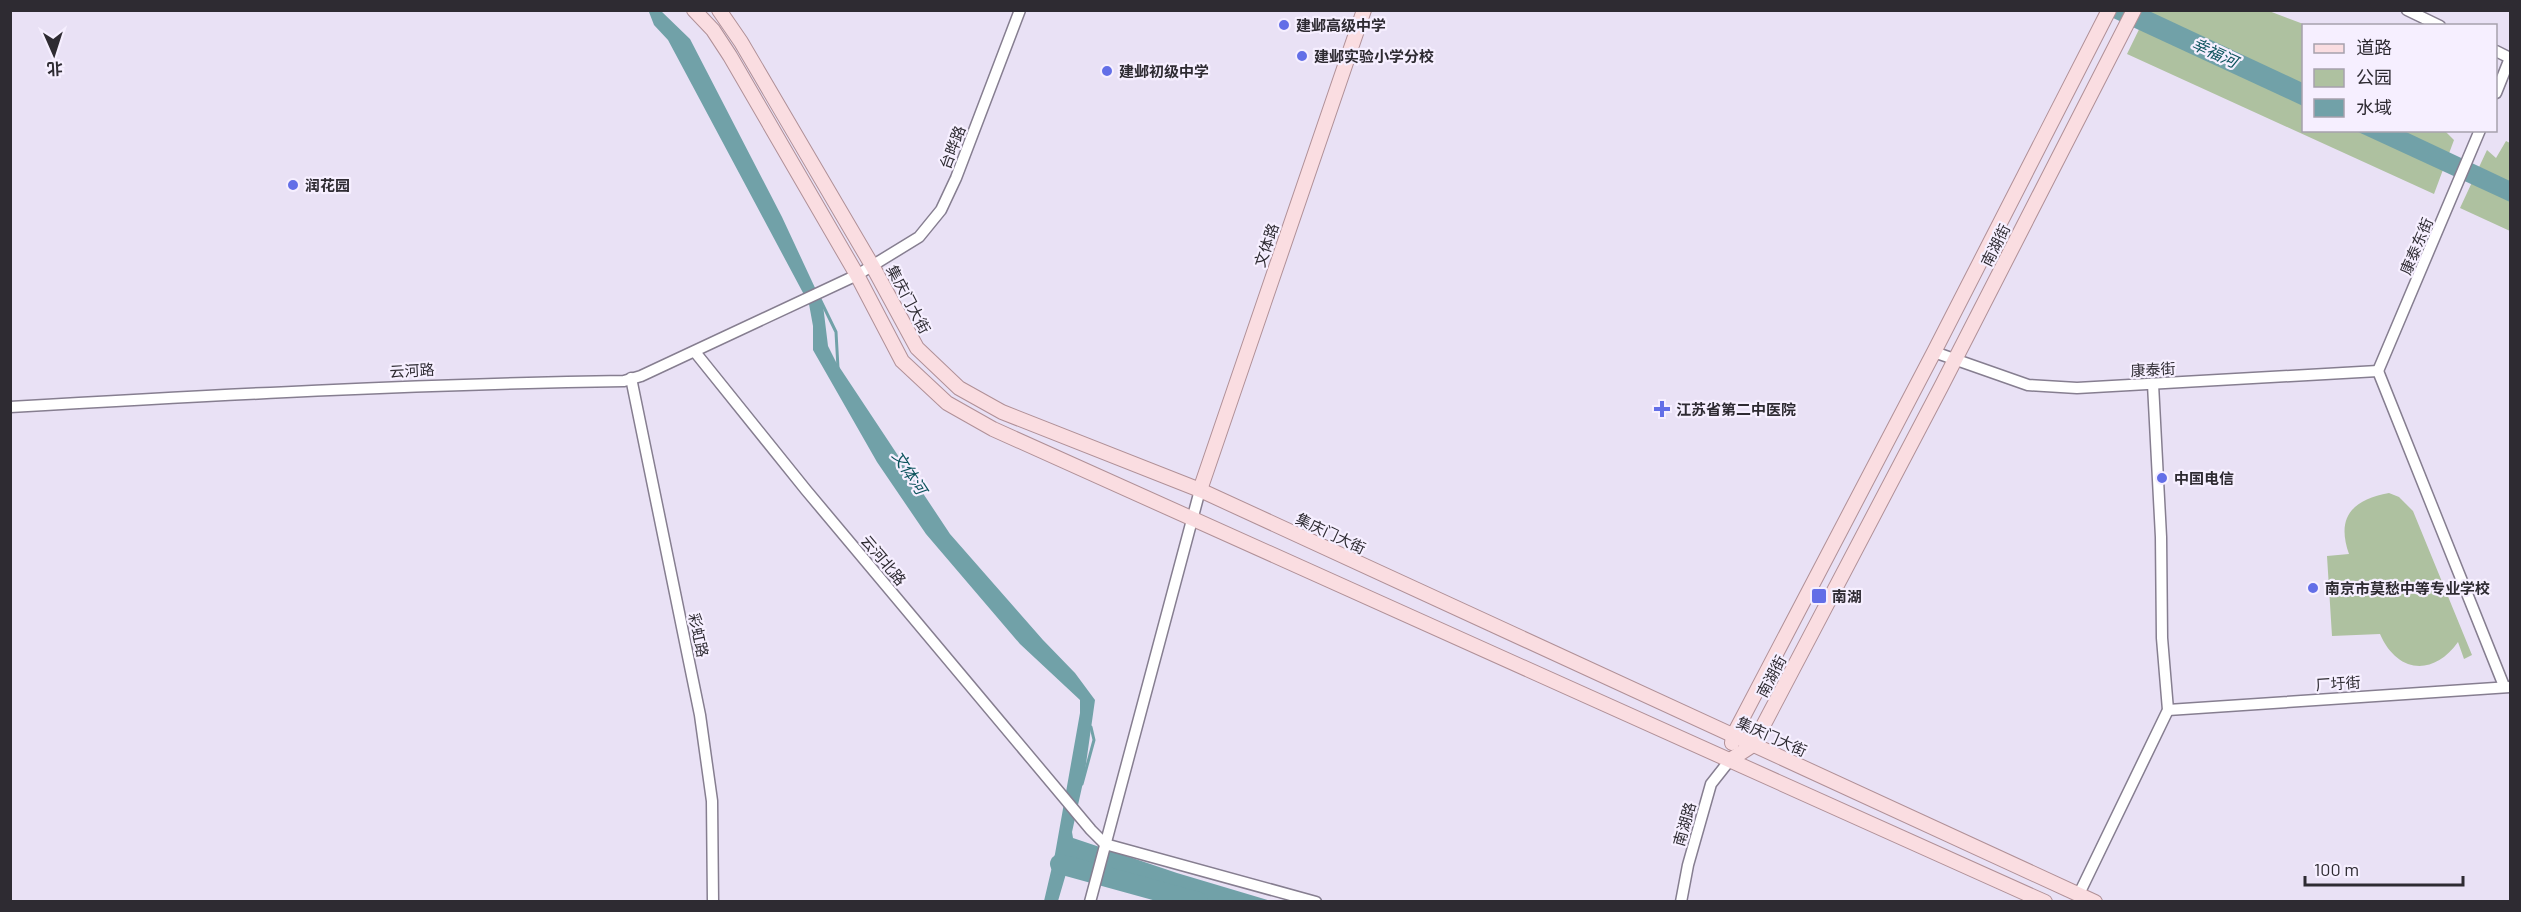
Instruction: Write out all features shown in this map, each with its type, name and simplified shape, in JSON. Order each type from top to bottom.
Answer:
[{"type":"main road","points":[[694,10],[714,30],[730,56],[856,275],[902,361],[947,404],[993,429],[2045,902]]},
{"type":"main road","name":"集庆门大街","points":[[719,10],[741,42],[873,267],[917,348],[959,388],[1002,412],[1200,490],[2095,902]]},
{"type":"main road","name":"文体路","points":[[1200,490],[1364,10]]},
{"type":"main road","name":"南湖街","points":[[1730,760],[1733,736],[1934,352],[2109,10]]},
{"type":"main road","name":"南湖街","points":[[1754,745],[1955,361],[2134,10]]},
{"type":"main road","points":[[1730,760],[1754,745]]},
{"type":"street","name":"台晔路","points":[[832,287],[873,267],[919,237],[941,210],[957,178],[1020,10]]},
{"type":"street","points":[[2408,10],[2436,24]]},
{"type":"street","points":[[2497,90],[2510,58]]},
{"type":"street","name":"康泰东街","points":[[2378,371],[2479,132]]},
{"type":"street","name":"云河路","points":[[10,407],[241,393],[452,384],[624,381],[695,352],[832,287]]},
{"type":"street","name":"云河北路","points":[[695,352],[806,490],[1105,847]]},
{"type":"street","name":"康泰街","points":[[1934,352],[2028,385],[2078,388],[2378,371]]},
{"type":"street","points":[[2378,371],[2507,686]]},
{"type":"street","name":"彩虹路","points":[[632,378],[700,715],[712,801],[713,902]]},
{"type":"street","points":[[2079,894],[2168,710],[2162,638],[2162,537],[2153,384]]},
{"type":"street","points":[[1091,898],[1200,490]]},
{"type":"street","name":"厂圩街","points":[[2168,710],[2507,686]]},
{"type":"street","name":"南湖路","points":[[1681,902],[1688,865],[1712,784],[1730,760]]},
{"type":"street","points":[[1105,847],[1316,902]]},
{"type":"green space","points":[[2148,11],[2269,11],[2303,24],[2302,132],[2446,132],[2454,140],[2434,194],[2127,54]]},
{"type":"green space","points":[[2506,141],[2510,143],[2510,231],[2460,208],[2487,150],[2496,158]]},
{"type":"green space","points":[[2389,493],[2399,497],[2413,511],[2472,655],[2464,659],[2458,642],[2438,661],[2416,666],[2396,657],[2380,634],[2332,636],[2327,556],[2349,554],[2345,541],[2345,530],[2350,512],[2365,500]]},
{"type":"water","points":[[661,11],[690,39],[782,217],[823,305],[828,346],[836,362],[950,534],[1075,673],[1095,700],[1084,778],[1072,832],[1073,838],[1177,873],[1271,901],[1197,901],[1073,864],[1068,867],[1058,901],[1044,901],[1055,854],[1080,713],[1080,700],[1020,644],[926,534],[877,462],[813,350],[813,326],[809,304],[668,40],[654,25],[649,12]]},
{"type":"water","name":"幸福河","points":[[2098,11],[2149,11],[2302,83],[2302,106]]},
{"type":"water","points":[[2358,132],[2406,132],[2510,181],[2510,202]]},
{"type":"waterway","name":"文体河","points":[[818,295],[836,332],[838,368]]},
{"type":"waterway","name":"文体河","points":[[1082,784],[1094,740],[1091,727]]},
{"type":"waterway","points":[[1060,864],[1198,902]]},
{"type":"place","name":"建邺高级中学","points":[[1284,25]]},
{"type":"place","name":"建邺实验小学分校","points":[[1302,56]]},
{"type":"place","name":"建邺初级中学","points":[[1107,71]]},
{"type":"place","name":"润花园","points":[[293,185]]},
{"type":"place","name":"江苏省第二中医院","points":[[1662,409]]},
{"type":"place","name":"中国电信","points":[[2162,478]]},
{"type":"place","name":"南京市莫愁中等专业学校","points":[[2313,588]]},
{"type":"place","name":"南湖","points":[[1819,596]]}]
